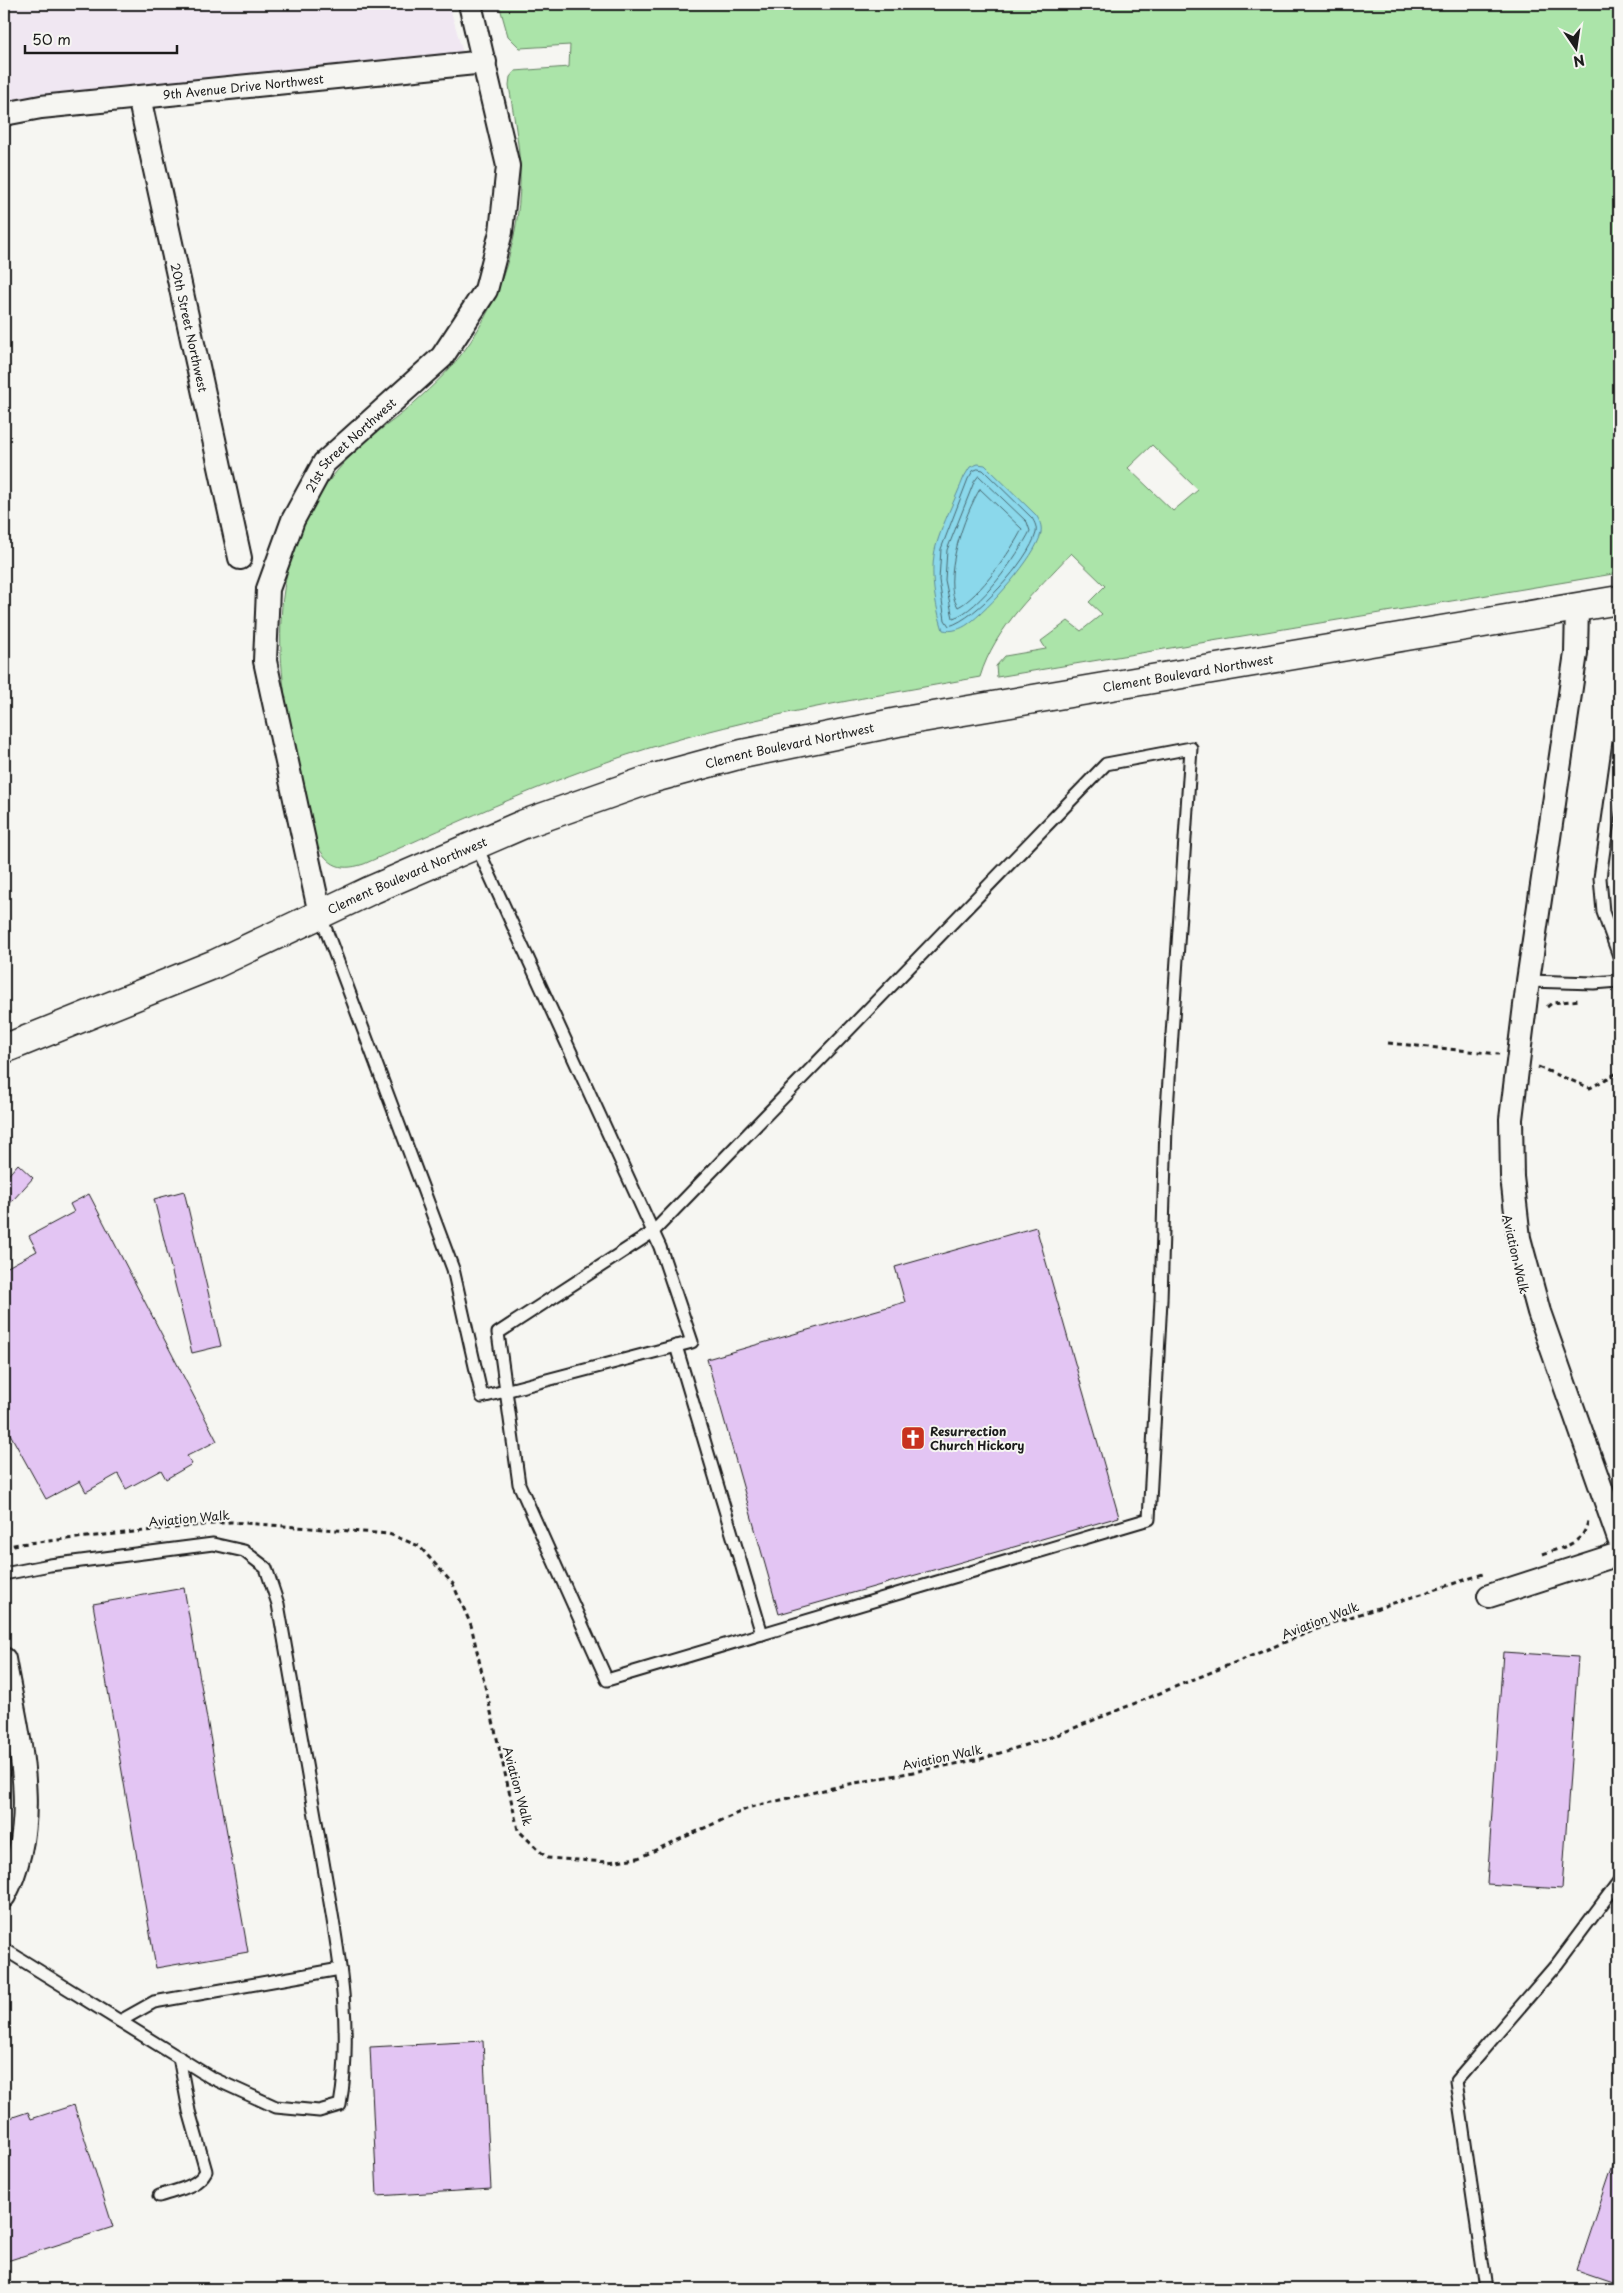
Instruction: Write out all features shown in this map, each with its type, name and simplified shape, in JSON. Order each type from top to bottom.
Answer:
[{"type":"street","name":"21st Street Northwest","points":[[320,914],[265,661],[268,589],[293,520],[324,463],[442,357],[486,290],[501,232],[508,166],[470,4]]},
{"type":"street","name":"9th Avenue Drive Northwest","points":[[4,114],[41,107],[484,62]]},
{"type":"street","name":"20th Street Northwest","points":[[139,97],[240,558]]},
{"type":"street","name":"Clement Boulevard Northwest","points":[[4,1049],[216,964],[320,914],[567,807],[654,778],[742,754],[908,721],[1619,600]]},
{"type":"street","points":[[1577,607],[1576,653],[1528,980],[1511,1119],[1512,1177],[1519,1238],[1539,1312],[1619,1539]]},
{"type":"street","points":[[1489,1596],[1619,1554]]},
{"type":"street","points":[[4,1659],[22,1759],[26,1798],[21,1847],[4,1896]]},
{"type":"lane","points":[[1619,742],[1600,878],[1603,912],[1619,956]]},
{"type":"lane","points":[[1191,748],[1166,1125],[1161,1300],[1148,1519],[606,1680],[519,1484],[506,1391],[498,1333],[653,1232],[1106,764],[1191,748]]},
{"type":"lane","points":[[320,914],[453,1269],[482,1397],[692,1342],[653,1232],[476,845]]},
{"type":"lane","points":[[1528,980],[1594,983],[1619,981]]},
{"type":"lane","points":[[676,1346],[762,1634]]},
{"type":"lane","points":[[4,1574],[213,1544],[244,1551],[266,1568],[278,1604],[340,1969],[344,2005],[345,2075],[340,2105],[319,2112],[276,2107],[210,2077],[4,1949]]},
{"type":"lane","points":[[1486,2289],[1456,2081],[1557,1964],[1619,1881]]},
{"type":"lane","points":[[120,2021],[154,2002],[340,1969]]},
{"type":"lane","points":[[159,2196],[192,2185],[201,2180],[206,2171],[189,2111],[178,2057]]},
{"type":"path","points":[[1543,1010],[1552,1003],[1587,1000]]},
{"type":"path","points":[[1388,1043],[1501,1054],[1500,1064]]},
{"type":"path","points":[[1537,1062],[1536,1067],[1590,1088],[1619,1072]]},
{"type":"path","points":[[1538,1556],[1576,1543],[1584,1533],[1588,1522],[1586,1513]]},
{"type":"path","name":"Aviation Walk","points":[[4,1548],[19,1544],[231,1522],[389,1534],[419,1546],[453,1584],[471,1625],[518,1830],[547,1858],[608,1862],[638,1858],[751,1807],[845,1785],[981,1759],[1057,1735],[1332,1623],[1491,1571]]},
{"type":"shaded area","points":[[4,4],[449,4],[463,53],[39,95],[41,107],[4,114]]},
{"type":"green space","points":[[499,4],[1619,4],[1619,573],[997,677],[996,666],[1005,656],[1046,649],[1041,641],[1068,621],[1081,631],[1102,614],[1089,602],[1105,586],[1071,553],[1018,610],[1006,626],[987,659],[980,677],[783,714],[666,743],[589,768],[551,783],[364,864],[346,867],[333,864],[323,854],[313,839],[290,728],[281,653],[281,616],[286,578],[301,528],[323,489],[352,455],[372,436],[405,411],[451,367],[477,331],[499,288],[513,241],[520,193],[520,169],[509,85],[510,77],[515,71],[569,67],[570,45],[520,48],[508,36]],"holes":[[[1152,445],[1198,490],[1173,511],[1128,468]]]},
{"type":"water","points":[[978,464],[985,465],[1036,515],[1041,533],[1021,569],[999,595],[968,624],[946,631],[943,630],[934,588],[934,556],[936,546],[964,477],[970,467]]},
{"type":"building","points":[[18,1164],[33,1178],[4,1210],[4,1180]]},
{"type":"building","points":[[184,1191],[221,1346],[192,1353],[154,1199]]},
{"type":"building","points":[[89,1194],[217,1441],[187,1456],[192,1464],[166,1479],[161,1470],[126,1489],[118,1474],[86,1492],[80,1481],[46,1499],[4,1423],[4,1269],[37,1251],[29,1236],[74,1212],[70,1204]]},
{"type":"building","name":"Resurrection Church Hickory","points":[[1036,1227],[1119,1517],[779,1614],[707,1359],[905,1302],[895,1267]]},
{"type":"building","points":[[184,1588],[248,1952],[156,1968],[93,1604]]},
{"type":"building","points":[[1503,1652],[1578,1657],[1562,1889],[1487,1884]]},
{"type":"building","points":[[483,2041],[491,2189],[377,2196],[370,2047]]},
{"type":"building","points":[[74,2105],[113,2227],[4,2262],[4,2120],[28,2112],[31,2119]]},
{"type":"building","points":[[1616,2156],[1619,2157],[1619,2284],[1578,2270]]},
{"type":"place","name":"Resurrection Church Hickory","points":[[913,1438]]}]
